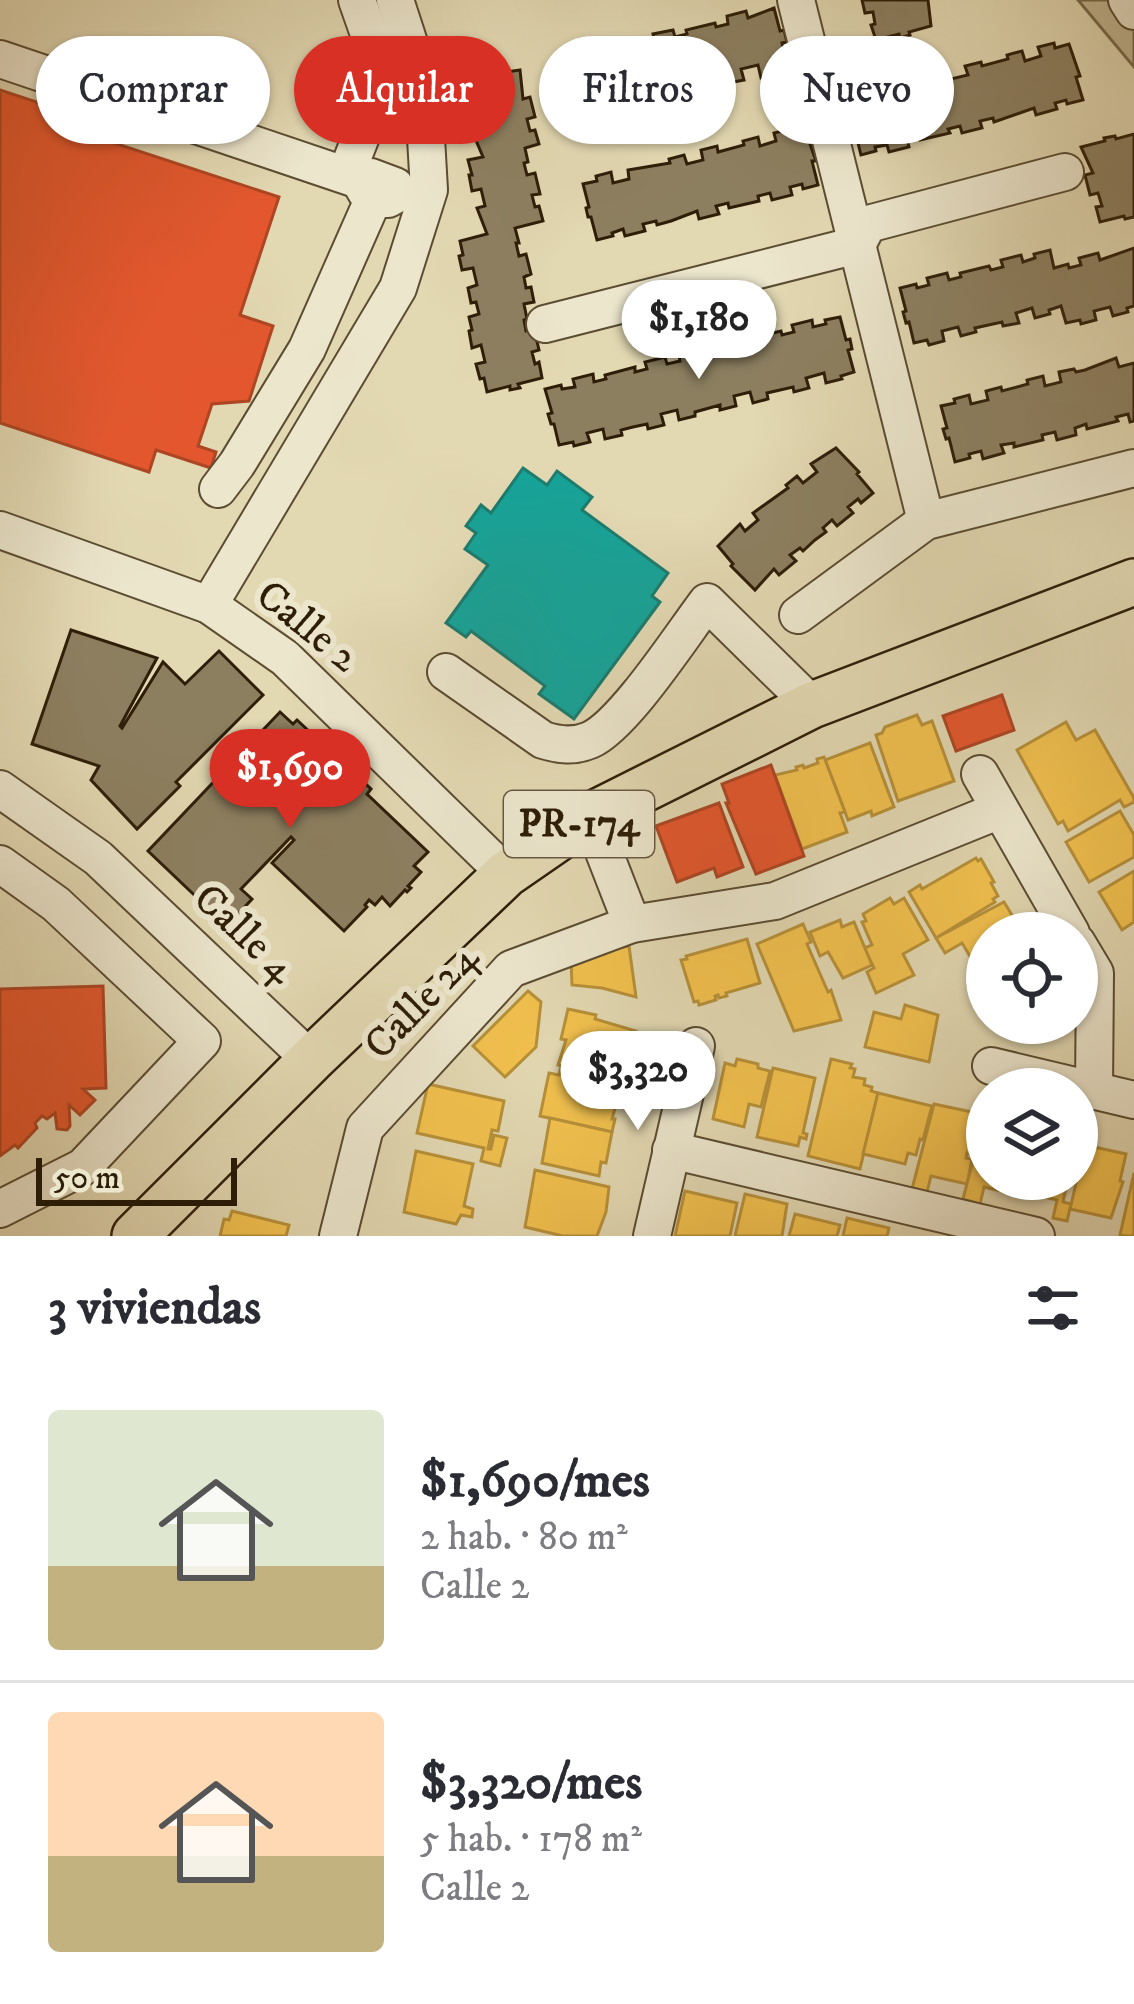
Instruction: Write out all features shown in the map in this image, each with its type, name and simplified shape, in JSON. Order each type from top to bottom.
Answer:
[{"type":"main road","name":"PR-174","points":[[135,1236],[310,1060],[506,874],[590,816],[812,705],[1134,581]]},
{"type":"street","points":[[209,605],[398,288],[380,189],[384,77],[357,0]]},
{"type":"street","points":[[0,59],[380,189],[429,190],[423,86],[394,0]]},
{"type":"street","points":[[796,0],[926,521]]},
{"type":"street","points":[[1127,0],[1134,11]]},
{"type":"street","points":[[545,324],[857,245],[868,224],[1065,172]]},
{"type":"street","points":[[218,489],[307,349],[380,189]]},
{"type":"street","points":[[798,615],[926,521],[1134,468]]},
{"type":"street","name":"Calle 2","points":[[0,530],[209,605],[285,658],[506,874]]},
{"type":"street","points":[[446,672],[543,740],[562,745],[584,743],[614,724],[707,602],[812,705]]},
{"type":"street","points":[[980,774],[1059,912]]},
{"type":"street","name":"Calle 4","points":[[0,789],[98,858],[310,1060]]},
{"type":"street","name":"Calle 24","points":[[338,1236],[365,1128],[511,969],[632,924],[775,901],[1000,810]]},
{"type":"street","points":[[590,816],[632,924]]},
{"type":"street","points":[[0,864],[56,904],[202,1042],[83,1167],[7,1194]]},
{"type":"street","points":[[652,1236],[696,1046]]},
{"type":"street","points":[[991,1066],[999,1068]]},
{"type":"street","points":[[1098,1092],[1134,1100]]},
{"type":"street","points":[[671,1150],[1036,1236]]},
{"type":"shaded area","points":[[1078,0],[1134,0],[1134,67]]},
{"type":"building: Viviendas","points":[[917,715],[922,725],[932,721],[954,781],[898,801],[876,735]]},
{"type":"building: Viviendas","points":[[1066,722],[1076,740],[1095,730],[1134,798],[1124,807],[1120,800],[1068,831],[1063,821],[1058,824],[1017,750]]},
{"type":"building: Viviendas","points":[[870,743],[894,807],[848,820],[825,760]]},
{"type":"building: Viviendas","points":[[824,757],[845,812],[840,813],[847,832],[802,849],[775,775]]},
{"type":"building: Viviendas","points":[[1120,811],[1134,835],[1134,857],[1089,882],[1066,842]]},
{"type":"building: Viviendas","points":[[976,858],[981,859],[998,896],[979,912],[966,912],[966,920],[936,938],[909,892],[920,885],[922,889]]},
{"type":"building: Viviendas","points":[[1134,871],[1134,922],[1122,930],[1099,892]]},
{"type":"building: Viviendas","points":[[890,898],[894,904],[904,898],[928,940],[903,954],[914,975],[876,993],[867,972],[874,968],[864,948],[872,945],[863,914]]},
{"type":"building: Viviendas","points":[[1004,902],[1010,912],[985,912]]},
{"type":"building: Viviendas","points":[[840,920],[842,927],[854,922],[872,965],[843,978],[828,952],[820,956],[810,932]]},
{"type":"building: Viviendas","points":[[966,922],[966,950],[962,943],[945,953],[936,938]]},
{"type":"building: Viviendas","points":[[803,924],[811,942],[807,944],[841,1020],[794,1031],[757,944]]},
{"type":"building: Viviendas","points":[[747,939],[760,983],[699,1005],[694,1002],[681,960]]},
{"type":"building: Viviendas","points":[[629,946],[636,997],[572,985],[571,960]]},
{"type":"building: Viviendas","points":[[528,991],[541,1002],[536,1047],[505,1077],[473,1046]]},
{"type":"building: Viviendas","points":[[905,1005],[938,1015],[929,1062],[865,1047],[874,1012],[901,1019]]},
{"type":"building: Viviendas","points":[[568,1009],[636,1031],[625,1082],[558,1065]]},
{"type":"building: Viviendas","points":[[737,1059],[770,1071],[761,1107],[749,1104],[744,1127],[713,1119],[725,1063],[735,1066]]},
{"type":"building: Viviendas","points":[[831,1059],[852,1064],[853,1077],[865,1079],[864,1085],[878,1093],[860,1169],[808,1156]]},
{"type":"building: Viviendas","points":[[561,1066],[623,1081],[612,1132],[540,1116],[549,1073],[559,1075]]},
{"type":"building: Viviendas","points":[[773,1068],[815,1078],[803,1133],[806,1139],[800,1137],[798,1146],[757,1137]]},
{"type":"building: Viviendas","points":[[428,1084],[504,1101],[498,1131],[492,1130],[488,1149],[494,1135],[507,1138],[500,1166],[481,1161],[484,1148],[417,1133]]},
{"type":"building: Viviendas","points":[[878,1093],[932,1106],[923,1140],[916,1155],[908,1153],[905,1164],[863,1154]]},
{"type":"building: Viviendas","points":[[934,1104],[966,1111],[966,1184],[931,1176],[927,1192],[912,1189]]},
{"type":"building: Viviendas","points":[[550,1118],[612,1132],[599,1176],[542,1163]]},
{"type":"building: Viviendas","points":[[1098,1148],[1126,1154],[1111,1218],[1070,1209],[1072,1200],[1098,1200]]},
{"type":"building: Viviendas","points":[[416,1151],[473,1164],[464,1206],[473,1209],[472,1217],[461,1215],[456,1224],[404,1212]]},
{"type":"building: Viviendas","points":[[535,1170],[609,1187],[597,1236],[563,1236],[525,1227]]},
{"type":"building: Viviendas","points":[[1134,1173],[1134,1236],[1125,1236],[1120,1235]]},
{"type":"building: Viviendas","points":[[685,1191],[737,1203],[730,1236],[675,1236]]},
{"type":"building: Viviendas","points":[[745,1194],[787,1204],[782,1236],[735,1236]]},
{"type":"building: Viviendas","points":[[1057,1200],[1071,1204],[1067,1221],[1053,1218]]},
{"type":"building: Viviendas","points":[[232,1211],[289,1225],[286,1236],[220,1236],[224,1219],[229,1220]]},
{"type":"building: Viviendas","points":[[795,1214],[840,1225],[837,1236],[789,1236]]},
{"type":"building: Viviendas","points":[[847,1218],[889,1228],[887,1236],[843,1236]]},
{"type":"building: Comercios","points":[[0,90],[36,102],[36,144],[117,144],[279,197],[240,315],[273,326],[249,401],[212,404],[198,446],[216,452],[211,468],[156,450],[149,472],[0,423]]},
{"type":"building: Comercios","points":[[1002,695],[1014,730],[956,751],[943,716]]},
{"type":"building: Comercios","points":[[771,765],[804,856],[756,874],[722,784]]},
{"type":"building: Comercios","points":[[719,803],[743,867],[717,877],[714,868],[677,882],[656,826]]},
{"type":"building: Comercios","points":[[103,986],[106,1088],[83,1089],[95,1100],[80,1115],[69,1105],[67,1130],[57,1129],[55,1113],[47,1119],[42,1116],[18,1148],[15,1145],[0,1156],[0,989]]},
{"type":"building: Público","points":[[523,468],[547,485],[557,471],[592,497],[582,510],[668,573],[652,596],[660,602],[574,719],[539,694],[545,686],[471,631],[466,637],[446,623],[488,565],[465,549],[476,533],[466,526],[481,505],[491,513]]},
{"type":"building: Otros","points":[[862,0],[928,0],[931,26],[907,36],[875,36],[873,12],[865,13]]},
{"type":"building: Otros","points":[[774,8],[786,36],[760,36],[760,74],[758,65],[741,69],[744,80],[736,82],[736,36],[679,36],[687,34],[686,30],[728,24],[727,16],[746,11],[748,18]]},
{"type":"building: Otros","points":[[1069,44],[1083,100],[1055,103],[1057,109],[1036,115],[1034,108],[994,122],[993,118],[980,121],[982,128],[962,133],[960,126],[954,128],[954,78],[968,75],[965,66],[981,62],[982,66],[1022,51],[1025,61],[1041,56],[1038,47]]},
{"type":"building: Otros","points":[[520,70],[523,99],[530,97],[535,117],[527,119],[539,144],[525,148],[528,162],[524,163],[527,175],[535,173],[540,194],[532,195],[543,221],[515,228],[519,256],[526,254],[531,274],[524,277],[534,302],[524,304],[524,320],[526,331],[534,329],[539,350],[532,352],[542,378],[518,384],[520,388],[487,392],[476,364],[485,362],[481,345],[472,348],[469,331],[469,317],[479,314],[468,288],[477,285],[473,268],[462,270],[460,241],[487,234],[477,208],[485,206],[481,189],[472,191],[468,160],[483,157],[478,144],[515,144],[515,71]]},
{"type":"building: Otros","points":[[1134,134],[1134,217],[1100,222],[1096,207],[1102,206],[1098,193],[1090,195],[1085,175],[1093,173],[1081,147]]},
{"type":"building: Otros","points":[[758,137],[760,146],[810,144],[818,185],[803,189],[802,184],[790,187],[792,195],[772,200],[770,193],[758,196],[759,201],[716,206],[719,214],[699,219],[697,211],[657,225],[656,221],[643,224],[645,231],[625,236],[623,229],[597,240],[583,184],[597,181],[596,176],[611,172],[613,183],[629,179],[628,170],[670,163],[669,159],[684,155],[687,164],[703,160],[701,150],[717,146],[718,152]]},
{"type":"building: Otros","points":[[858,144],[908,144],[909,147],[889,152],[887,145],[875,147],[876,151],[861,155]]},
{"type":"building: Otros","points":[[1134,248],[1134,306],[1128,312],[1113,316],[1110,307],[1094,311],[1096,320],[1081,324],[1080,320],[1066,323],[1061,306],[1035,318],[1032,308],[1016,313],[1019,323],[975,328],[976,332],[961,336],[958,327],[942,331],[944,341],[929,345],[927,340],[914,343],[906,323],[900,288],[929,285],[927,278],[947,273],[949,280],[989,266],[991,270],[1003,267],[1001,260],[1021,255],[1023,262],[1050,250],[1054,268],[1068,264],[1069,268],[1081,265],[1079,258],[1098,253],[1100,260]]},
{"type":"building: Otros","points":[[840,317],[846,340],[850,339],[854,372],[842,379],[826,383],[824,373],[806,378],[809,388],[767,393],[768,399],[753,403],[750,392],[734,396],[736,406],[720,410],[720,405],[679,420],[677,410],[661,414],[664,425],[633,427],[605,439],[603,429],[587,433],[590,442],[559,445],[545,389],[575,387],[573,379],[593,374],[594,382],[635,367],[635,372],[647,369],[645,362],[665,357],[667,364],[680,361],[679,356],[721,351],[719,343],[738,338],[740,345],[781,331],[782,335],[794,332],[792,325],[812,320],[813,327]]},
{"type":"building: Otros","points":[[1116,358],[1119,367],[1134,363],[1134,421],[1130,422],[1128,414],[1116,417],[1118,421],[1075,428],[1076,435],[1057,440],[1055,432],[1014,447],[1014,443],[1001,445],[1004,453],[983,459],[981,451],[955,462],[943,429],[947,428],[941,406],[969,395],[971,404],[988,400],[986,391],[1001,387],[1002,391],[1043,376],[1045,386],[1061,382],[1059,372],[1085,370]]},
{"type":"building: Otros","points":[[836,448],[873,493],[848,507],[853,513],[837,526],[832,520],[823,528],[826,532],[803,551],[800,548],[790,555],[796,561],[779,575],[774,569],[755,590],[718,546],[740,524],[745,531],[758,520],[753,513],[797,476],[803,483],[817,472],[811,464]]},
{"type":"building: Otros","points":[[71,630],[157,658],[122,728],[163,662],[185,684],[219,651],[263,695],[176,782],[180,786],[137,829],[91,780],[99,766],[32,744]]},
{"type":"building: Otros","points":[[280,712],[293,724],[297,720],[371,789],[367,794],[428,852],[414,866],[421,872],[407,892],[390,906],[382,897],[375,905],[369,900],[344,931],[272,863],[294,840],[291,837],[241,889],[252,899],[227,926],[148,851]]}]
